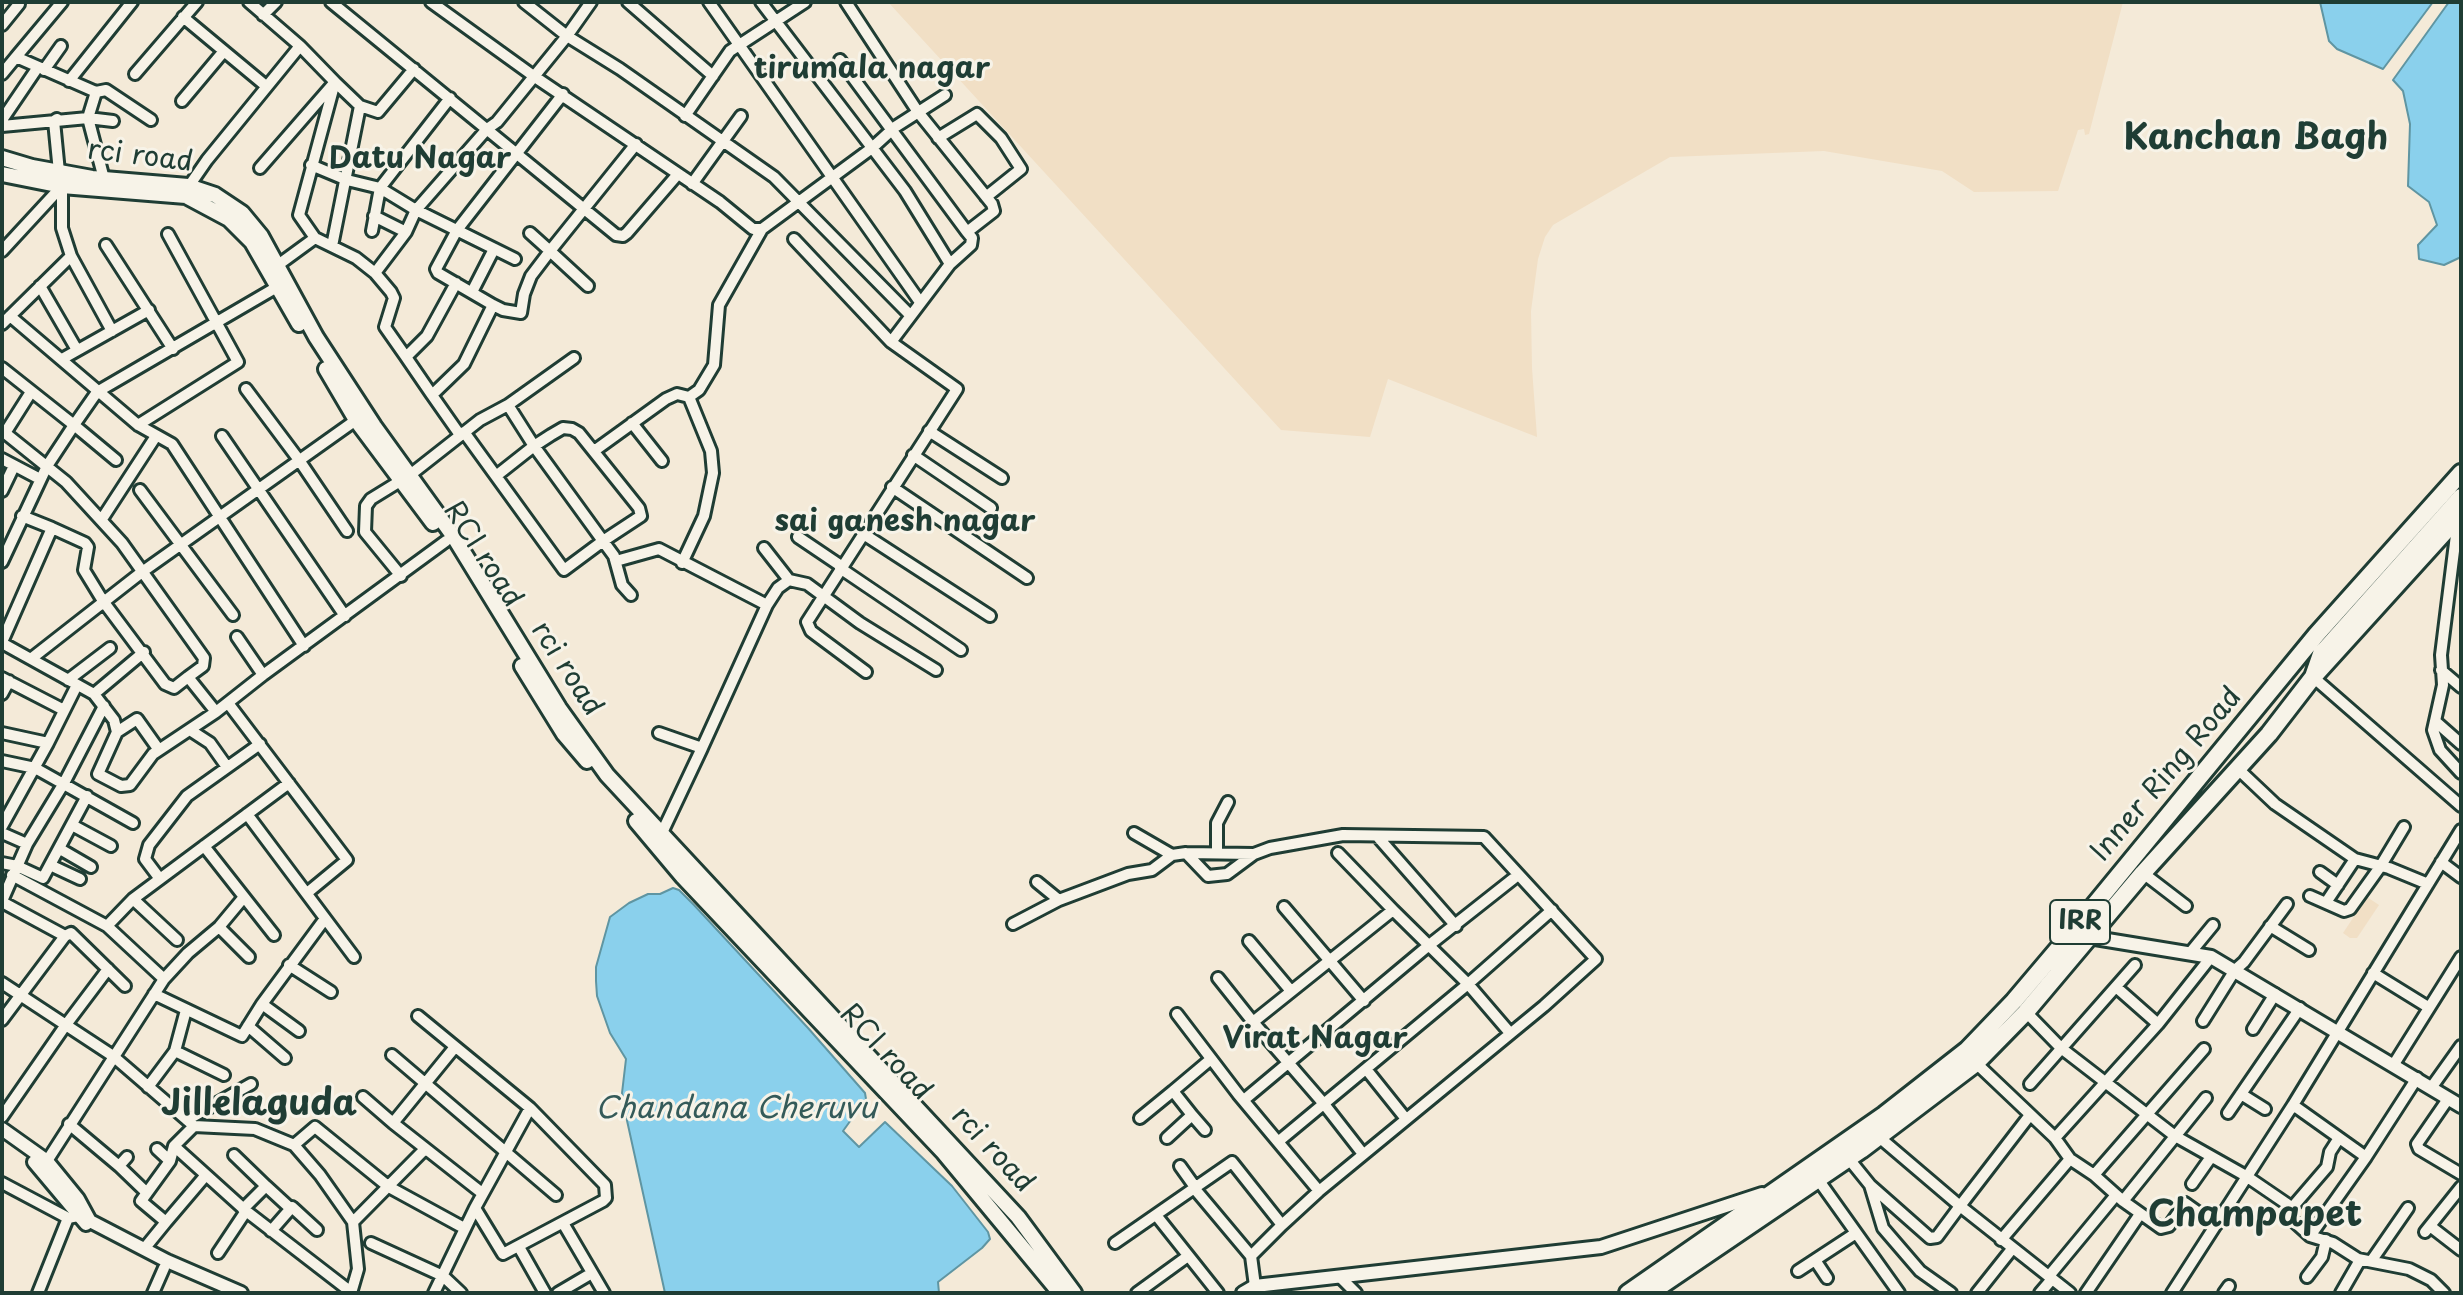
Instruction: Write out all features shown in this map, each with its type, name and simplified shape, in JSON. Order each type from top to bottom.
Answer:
[{"type":"main road","name":"rci road","points":[[2,158],[61,182],[104,179],[215,195],[242,213],[261,236],[316,337],[405,478],[454,537],[559,708],[607,775],[658,840],[1018,1217],[1074,1293]]},
{"type":"main road","name":"RCI road","points":[[2,174],[61,182],[187,191],[229,219],[252,242],[356,420],[405,478],[564,734],[658,840],[683,877],[944,1153],[1060,1293]]},
{"type":"main road","name":"Inner Ring Road","points":[[1628,1293],[1910,1095],[1967,1050],[2006,1009],[2317,634],[2461,473]]},
{"type":"main road","points":[[2313,677],[2321,654],[2461,497]]},
{"type":"main road","name":"Inner Ring Road","points":[[1650,1293],[1849,1159],[1976,1063],[2026,1012],[2143,873],[2238,769],[2313,677],[2460,516]]},
{"type":"street","points":[[2,74],[62,2]]},
{"type":"street","points":[[69,81],[132,2]]},
{"type":"street","points":[[135,74],[197,2]]},
{"type":"street","points":[[249,2],[300,46],[360,106],[378,112],[414,69]]},
{"type":"street","points":[[263,15],[276,2]]},
{"type":"street","points":[[331,2],[616,235],[623,236],[678,174]]},
{"type":"street","points":[[431,2],[535,77],[720,202],[753,229],[762,229]]},
{"type":"street","points":[[524,2],[567,36],[620,69],[774,177],[910,315]]},
{"type":"street","points":[[375,273],[406,232],[416,210],[535,77],[591,2]]},
{"type":"street","points":[[628,2],[713,76]]},
{"type":"street","points":[[709,2],[920,302]]},
{"type":"street","points":[[761,2],[905,191],[950,264]]},
{"type":"street","points":[[685,116],[738,45],[805,2]]},
{"type":"street","points":[[846,2],[918,112],[994,207],[993,214],[967,232]]},
{"type":"street","points":[[2,25],[19,4]]},
{"type":"street","points":[[183,17],[266,86]]},
{"type":"street","points":[[2,120],[61,46]]},
{"type":"street","points":[[187,191],[300,46]]},
{"type":"street","points":[[182,101],[224,51]]},
{"type":"street","points":[[16,57],[96,92],[106,90],[151,120]]},
{"type":"street","points":[[840,60],[972,243],[950,264],[891,342]]},
{"type":"street","points":[[335,82],[299,215],[315,238],[356,258],[375,273],[394,298],[385,327],[432,395],[564,570],[641,516],[579,433],[563,428],[496,476]]},
{"type":"street","points":[[260,168],[335,82]]},
{"type":"street","points":[[96,92],[88,118],[104,179]]},
{"type":"street","points":[[563,94],[457,230],[436,269],[438,273],[493,305],[521,313],[531,276],[636,144]]},
{"type":"street","points":[[594,451],[666,399],[677,394],[689,397],[699,390],[714,365],[719,305],[762,229],[872,148],[891,130],[945,95]]},
{"type":"street","points":[[372,231],[380,188],[450,98]]},
{"type":"street","points":[[332,246],[360,106]]},
{"type":"street","points":[[938,138],[978,114],[1001,138],[1021,169],[986,197]]},
{"type":"street","points":[[692,184],[741,116]]},
{"type":"street","points":[[56,119],[62,228],[71,256],[112,331]]},
{"type":"street","points":[[2,126],[56,119],[113,121]]},
{"type":"street","points":[[311,165],[347,180],[380,188],[416,210],[515,259]]},
{"type":"street","points":[[2,251],[61,182]]},
{"type":"street","points":[[374,216],[406,232]]},
{"type":"street","points":[[530,233],[588,286]]},
{"type":"street","points":[[138,425],[238,362],[168,234]]},
{"type":"street","points":[[278,265],[315,238]]},
{"type":"street","points":[[794,239],[891,342],[957,389],[807,622],[808,628],[866,672]]},
{"type":"street","points":[[106,245],[173,349]]},
{"type":"street","points":[[472,292],[494,249]]},
{"type":"street","points":[[71,256],[6,320],[62,359],[138,425],[172,444],[304,646]]},
{"type":"street","points":[[406,357],[427,336],[456,283]]},
{"type":"street","points":[[40,286],[77,350]]},
{"type":"street","points":[[2,562],[47,466],[97,392],[277,287]]},
{"type":"street","points":[[432,395],[464,364],[493,305]]},
{"type":"street","points":[[62,359],[149,310]]},
{"type":"street","points":[[401,576],[365,532],[366,506],[371,499],[574,358]]},
{"type":"street","points":[[2,368],[116,460]]},
{"type":"street","points":[[246,389],[347,531]]},
{"type":"street","points":[[22,516],[81,539],[88,547],[84,570],[103,601],[170,688],[203,666],[204,658],[102,519],[47,466],[4,436],[31,392]]},
{"type":"street","points":[[682,563],[704,516],[713,473],[711,451],[689,397]]},
{"type":"street","points":[[508,405],[616,561],[622,585],[631,595]]},
{"type":"street","points":[[32,658],[142,572],[356,420]]},
{"type":"street","points":[[632,423],[662,461]]},
{"type":"street","points":[[929,431],[1002,478]]},
{"type":"street","points":[[102,519],[156,436]]},
{"type":"street","points":[[222,436],[345,616]]},
{"type":"street","points":[[913,455],[991,508]]},
{"type":"street","points":[[2,459],[40,479]]},
{"type":"street","points":[[2,491],[14,466]]},
{"type":"street","points":[[892,487],[1027,578]]},
{"type":"street","points":[[140,490],[233,615]]},
{"type":"street","points":[[2459,765],[2436,742],[2433,730],[2443,685],[2441,670],[2460,516]]},
{"type":"street","points":[[52,528],[2,643],[94,694],[114,720],[117,732]]},
{"type":"street","points":[[862,533],[990,616]]},
{"type":"street","points":[[798,537],[961,650]]},
{"type":"street","points":[[2438,540],[2458,547]]},
{"type":"street","points":[[159,750],[137,719],[117,732],[98,774],[121,786],[130,785],[159,750],[216,712],[446,541]]},
{"type":"street","points":[[764,548],[789,580],[807,584],[822,597],[936,670]]},
{"type":"street","points":[[616,561],[659,549],[767,605]]},
{"type":"street","points":[[658,840],[767,605],[778,588],[789,580]]},
{"type":"street","points":[[237,637],[263,675]]},
{"type":"street","points":[[2,826],[48,743],[73,683],[110,648]]},
{"type":"street","points":[[94,694],[144,652]]},
{"type":"street","points":[[2441,670],[2459,681]]},
{"type":"street","points":[[188,677],[216,712]]},
{"type":"street","points":[[2313,677],[2461,806]]},
{"type":"street","points":[[2,694],[5,680],[64,710]]},
{"type":"street","points":[[228,703],[347,860],[307,893]]},
{"type":"street","points":[[65,936],[2,902],[27,844],[64,783],[104,706]]},
{"type":"street","points":[[2435,721],[2461,744]]},
{"type":"street","points":[[190,730],[210,743],[227,767]]},
{"type":"street","points":[[2,733],[48,743]]},
{"type":"street","points":[[659,733],[702,748]]},
{"type":"street","points":[[160,879],[145,859],[149,845],[187,796],[260,744]]},
{"type":"street","points":[[2,761],[35,768],[133,823]]},
{"type":"street","points":[[2238,769],[2275,804],[2355,859],[2389,868],[2428,884]]},
{"type":"street","points":[[107,926],[133,899],[289,783]]},
{"type":"street","points":[[14,870],[43,878],[87,796]]},
{"type":"street","points":[[1217,853],[1217,823],[1228,802]]},
{"type":"street","points":[[247,814],[354,957]]},
{"type":"street","points":[[72,825],[111,846]]},
{"type":"street","points":[[2310,896],[2344,911],[2350,909],[2404,827]]},
{"type":"street","points":[[2172,1293],[2293,1105],[2461,830]]},
{"type":"street","points":[[2,833],[27,844]]},
{"type":"street","points":[[1134,833],[1172,855]]},
{"type":"street","points":[[1186,853],[1208,876],[1227,874],[1254,854],[1270,848],[1343,835],[1484,837],[1596,959],[1319,1191],[1251,1256]]},
{"type":"street","points":[[1377,836],[1456,926]]},
{"type":"street","points":[[204,846],[274,935]]},
{"type":"street","points":[[60,849],[91,867]]},
{"type":"street","points":[[1338,853],[1468,984],[1510,1033]]},
{"type":"street","points":[[1013,924],[1059,900],[1128,874],[1152,870],[1172,855],[1254,854]]},
{"type":"street","points":[[2327,901],[2355,859]]},
{"type":"street","points":[[2441,862],[2461,877]]},
{"type":"street","points":[[2,863],[107,926],[164,979]]},
{"type":"street","points":[[50,865],[80,879]]},
{"type":"street","points":[[2320,872],[2338,885]]},
{"type":"street","points":[[2143,873],[2186,906]]},
{"type":"street","points":[[1245,1099],[1518,875]]},
{"type":"street","points":[[1037,882],[1059,900]]},
{"type":"street","points":[[47,1161],[164,979],[188,953],[219,927],[244,897]]},
{"type":"street","points":[[133,899],[177,940]]},
{"type":"street","points":[[2203,1021],[2235,970],[2287,904]]},
{"type":"street","points":[[1284,907],[1364,1001]]},
{"type":"street","points":[[1253,1022],[1393,910]]},
{"type":"street","points":[[1279,1141],[1552,910]]},
{"type":"street","points":[[154,994],[242,1036],[289,965],[324,920]]},
{"type":"street","points":[[2190,953],[2213,925]]},
{"type":"street","points":[[2270,926],[2309,950]]},
{"type":"street","points":[[219,927],[249,957]]},
{"type":"street","points":[[2,1020],[65,936],[71,933],[125,986]]},
{"type":"street","points":[[2089,937],[2211,957],[2461,1106]]},
{"type":"street","points":[[1249,941],[1291,991]]},
{"type":"street","points":[[2055,1138],[2158,1024],[2211,957]]},
{"type":"street","points":[[2394,1064],[2461,957]]},
{"type":"street","points":[[289,965],[331,992]]},
{"type":"street","points":[[2030,1084],[2135,965]]},
{"type":"street","points":[[2,1117],[108,969]]},
{"type":"street","points":[[2373,973],[2428,1007]]},
{"type":"street","points":[[1218,978],[1363,1154]]},
{"type":"street","points":[[2,983],[113,1056],[190,1123],[255,1129],[294,1145],[353,1222],[358,1269],[351,1293],[244,1210],[174,1146]]},
{"type":"street","points":[[2116,987],[2158,1024]]},
{"type":"street","points":[[2253,1029],[2275,994]]},
{"type":"street","points":[[262,1004],[299,1031]]},
{"type":"street","points":[[2228,1113],[2300,1008]]},
{"type":"street","points":[[148,1087],[175,1051],[186,1010]]},
{"type":"street","points":[[2026,1012],[2061,1048],[2175,1136],[2246,1176],[2287,1204],[2290,1210]]},
{"type":"street","points":[[1177,1014],[1319,1191]]},
{"type":"street","points":[[418,1016],[530,1108],[583,1160],[607,1191],[603,1201],[503,1254],[475,1208]]},
{"type":"street","points":[[248,1026],[285,1058]]},
{"type":"street","points":[[2431,1088],[2461,1046]]},
{"type":"street","points":[[393,1123],[455,1047]]},
{"type":"street","points":[[2094,1175],[2204,1049]]},
{"type":"street","points":[[175,1051],[224,1075]]},
{"type":"street","points":[[392,1055],[556,1195]]},
{"type":"street","points":[[1140,1118],[1211,1059]]},
{"type":"street","points":[[1976,1063],[2055,1138],[2070,1159],[2140,1214],[2166,1229],[2185,1203],[2216,1225]]},
{"type":"street","points":[[1366,1069],[1406,1119]]},
{"type":"street","points":[[2310,1236],[2417,1078]]},
{"type":"street","points":[[166,1222],[141,1201],[170,1161],[174,1146],[190,1123],[251,1084]]},
{"type":"street","points":[[1173,1091],[1205,1130]]},
{"type":"street","points":[[2241,1094],[2265,1109]]},
{"type":"street","points":[[363,1097],[482,1193]]},
{"type":"street","points":[[2040,1293],[2050,1277],[2206,1098]]},
{"type":"street","points":[[2448,1099],[2417,1144],[2419,1149],[2461,1174]]},
{"type":"street","points":[[2293,1105],[2366,1157]]},
{"type":"street","points":[[434,1293],[482,1193],[530,1108]]},
{"type":"street","points":[[1167,1138],[1192,1115]]},
{"type":"street","points":[[1849,1159],[1870,1185],[1930,1238],[1937,1237],[2030,1115]]},
{"type":"street","points":[[69,1124],[147,1193]]},
{"type":"street","points":[[294,1145],[315,1127],[389,1187],[464,1228]]},
{"type":"street","points":[[2,1129],[47,1161],[82,1205],[38,1293]]},
{"type":"street","points":[[2,1137],[41,1168],[89,1227],[164,1268],[221,1293]]},
{"type":"street","points":[[1879,1137],[2012,1249],[2070,1293]]},
{"type":"street","points":[[2339,1138],[2330,1152],[2327,1167],[2290,1210],[2289,1217],[2310,1236],[2326,1240],[2360,1260],[2409,1269],[2431,1280],[2444,1293]]},
{"type":"street","points":[[157,1149],[170,1161]]},
{"type":"street","points":[[353,1222],[425,1149]]},
{"type":"street","points":[[234,1155],[317,1230]]},
{"type":"street","points":[[119,1166],[127,1157]]},
{"type":"street","points":[[2192,1184],[2211,1157]]},
{"type":"street","points":[[2001,1240],[2070,1159]]},
{"type":"street","points":[[1115,1243],[1232,1162],[1282,1225]]},
{"type":"street","points":[[1180,1166],[1251,1256],[1255,1286]]},
{"type":"street","points":[[144,1249],[206,1175]]},
{"type":"street","points":[[1817,1178],[1897,1292]]},
{"type":"street","points":[[2,1183],[241,1293]]},
{"type":"street","points":[[1870,1185],[1883,1228],[1920,1271],[1951,1293]]},
{"type":"street","points":[[218,1253],[244,1210],[266,1186]]},
{"type":"street","points":[[2461,1187],[2428,1229],[2461,1250]]},
{"type":"street","points":[[1243,1293],[1255,1286],[1601,1247],[1773,1191]]},
{"type":"street","points":[[2372,1260],[2408,1208]]},
{"type":"street","points":[[271,1231],[291,1209]]},
{"type":"street","points":[[2086,1293],[2140,1214]]},
{"type":"street","points":[[1156,1215],[1218,1293]]},
{"type":"street","points":[[563,1223],[604,1293]]},
{"type":"street","points":[[1798,1271],[1856,1233]]},
{"type":"street","points":[[2307,1277],[2322,1257],[2326,1240]]},
{"type":"street","points":[[371,1243],[443,1276],[461,1293]]},
{"type":"street","points":[[519,1247],[545,1293]]},
{"type":"street","points":[[1977,1293],[2012,1249]]},
{"type":"street","points":[[1137,1293],[1188,1256]]},
{"type":"street","points":[[1815,1260],[1827,1278]]},
{"type":"street","points":[[2341,1293],[2360,1260]]},
{"type":"street","points":[[153,1293],[164,1268]]},
{"type":"street","points":[[558,1293],[592,1273]]},
{"type":"street","points":[[1340,1277],[1356,1293]]},
{"type":"shaded area","points":[[888,2],[2123,2],[2089,134],[2085,135],[2084,129],[2078,130],[2058,191],[1974,192],[1942,171],[1824,151],[1670,157],[1553,225],[1545,237],[1538,259],[1531,311],[1537,437],[1388,379],[1370,437],[1281,430]]},
{"type":"shaded area","points":[[2367,897],[2379,905],[2357,938],[2350,938],[2343,933]]},
{"type":"water","points":[[2320,2],[2433,2],[2383,69],[2337,49],[2329,41]]},
{"type":"water","points":[[2449,2],[2461,2],[2461,257],[2444,265],[2419,259],[2418,245],[2437,225],[2429,202],[2408,186],[2410,124],[2403,91],[2393,80]]},
{"type":"water","name":"Chandana Cheruvu","points":[[673,888],[694,905],[865,1093],[866,1099],[843,1131],[859,1147],[885,1122],[952,1186],[988,1232],[990,1239],[982,1248],[938,1282],[939,1293],[665,1293],[622,1093],[626,1059],[610,1033],[597,996],[596,967],[610,917],[648,894],[660,894]]},
{"type":"district","name":"tirumala nagar","points":[[872,70]]},
{"type":"district","name":"Kanchan Bagh","points":[[2256,139]]},
{"type":"district","name":"Datu Nagar","points":[[420,160]]},
{"type":"district","name":"sai ganesh nagar","points":[[905,523]]},
{"type":"district","name":"Virat Nagar","points":[[1315,1040]]},
{"type":"district","name":"Jillelaguda","points":[[259,1105]]},
{"type":"district","name":"Champapet","points":[[2255,1216]]}]
